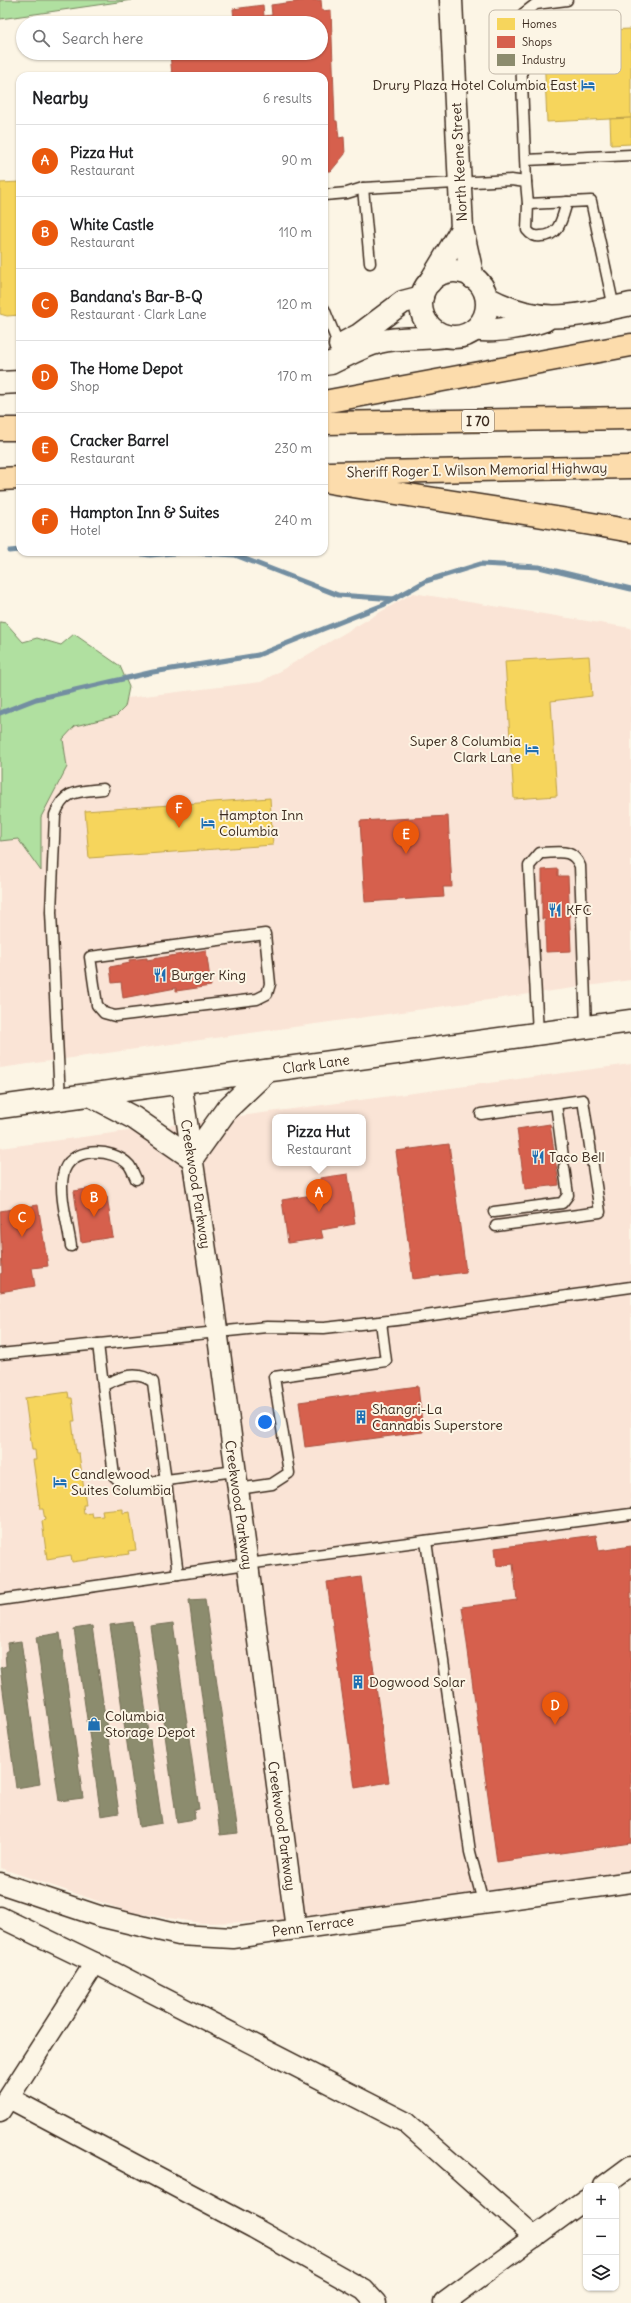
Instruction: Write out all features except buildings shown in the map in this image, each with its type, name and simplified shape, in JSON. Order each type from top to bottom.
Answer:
[{"type":"highway","points":[[328,401],[631,345]]},
{"type":"highway","name":"I 70","points":[[328,424],[631,418]]},
{"type":"highway","points":[[0,429],[16,429]]},
{"type":"highway","name":"Sheriff Roger I. Wilson Memorial Highway","points":[[328,473],[631,467]]},
{"type":"highway","points":[[0,479],[16,478]]},
{"type":"highway","points":[[328,482],[417,498],[548,515],[631,531]]},
{"type":"street","name":"North Keene Street","points":[[451,0],[462,229],[473,278]]},
{"type":"street","name":"North Keene Street","points":[[426,290],[462,229]]},
{"type":"street","points":[[328,363],[378,342],[414,336],[434,338],[466,335],[476,329],[483,320],[487,309],[487,298],[483,288],[473,278],[457,272],[447,272],[437,276],[426,290],[403,302],[359,335],[332,350]]},
{"type":"street","points":[[426,290],[422,312],[426,322],[434,330],[446,336]]},
{"type":"street","points":[[487,298],[500,305],[550,318]]},
{"type":"street","points":[[476,329],[486,332],[536,324],[550,318],[572,316],[623,306]]},
{"type":"street","points":[[0,383],[16,382]]},
{"type":"street","name":"Clark Lane","points":[[0,1107],[631,1020]]},
{"type":"street","points":[[90,1095],[134,1118],[192,1158],[227,1109],[267,1071]]},
{"type":"street","name":"Creekwood Parkway","points":[[180,1082],[211,1284],[216,1333],[296,1929]]},
{"type":"street","name":"Penn Terrace","points":[[0,1883],[99,1916],[179,1934],[232,1938],[631,1882]]},
{"type":"street","points":[[0,1917],[96,1963],[405,2122],[535,2237]]},
{"type":"street","points":[[96,1963],[4,2104],[254,2228],[364,2290],[376,2303]]},
{"type":"street","points":[[608,2183],[631,2166]]},
{"type":"street","points":[[444,2303],[583,2201]]},
{"type":"lane","points":[[528,10],[536,4],[567,0]]},
{"type":"lane","points":[[522,74],[528,204],[527,230],[531,235],[551,236],[557,231],[567,202]]},
{"type":"lane","points":[[526,160],[631,155]]},
{"type":"lane","points":[[328,195],[347,193],[363,188],[511,180],[526,182]]},
{"type":"lane","points":[[363,188],[370,263]]},
{"type":"lane","points":[[528,204],[591,201],[623,306]]},
{"type":"lane","points":[[328,330],[332,350]]},
{"type":"lane","points":[[60,1099],[51,912],[55,815],[59,804],[65,797],[74,792],[103,789]]},
{"type":"lane","points":[[538,1033],[529,866],[540,853],[569,852],[576,856],[580,866],[586,1027]]},
{"type":"lane","points":[[265,934],[270,984],[267,994],[257,999],[171,1009],[115,1016],[104,1013],[97,1005],[90,957],[265,934]]},
{"type":"lane","points":[[481,1114],[583,1100],[600,1212],[496,1226]]},
{"type":"lane","points":[[556,1104],[563,1157]]},
{"type":"lane","points":[[71,1246],[63,1191],[63,1175],[66,1166],[75,1157],[92,1152],[107,1152],[119,1157],[130,1165],[136,1179]]},
{"type":"lane","points":[[494,1212],[562,1203],[568,1195],[564,1167]]},
{"type":"lane","points":[[0,1354],[216,1333],[267,1326],[324,1328],[381,1322],[631,1287]]},
{"type":"lane","points":[[98,1344],[114,1476],[123,1484],[166,1480],[236,1480],[272,1484],[289,1473],[274,1377],[386,1361],[381,1322]]},
{"type":"lane","points":[[104,1385],[118,1378],[131,1375],[146,1376],[153,1382],[178,1574]]},
{"type":"lane","points":[[0,1600],[247,1564],[631,1514]]},
{"type":"lane","points":[[426,1541],[470,1852],[483,1902]]},
{"type":"shaded area","points":[[413,593],[631,628],[631,980],[0,1068],[0,698],[27,710],[261,682]]},
{"type":"shaded area","points":[[631,1064],[631,1871],[264,1922],[201,1923],[130,1912],[0,1868],[0,1148]]},
{"type":"green space","points":[[0,0],[132,0],[16,16],[0,19]]},
{"type":"green space","points":[[0,622],[6,623],[23,642],[37,638],[61,645],[74,634],[120,666],[129,687],[125,707],[116,716],[75,726],[63,739],[67,767],[41,817],[41,871],[18,839],[0,841]]},
{"type":"waterway","points":[[10,551],[16,550]]},
{"type":"waterway","points":[[238,556],[338,595],[395,599]]},
{"type":"waterway","points":[[0,713],[36,699],[153,672],[258,655],[383,605],[426,581],[481,564],[539,567],[631,589]]},
{"type":"place","name":"Drury Plaza Hotel Columbia East","points":[[588,85]]},
{"type":"place","name":"Super 8 Columbia Clark Lane","points":[[532,749]]},
{"type":"place","name":"Hampton Inn Columbia","points":[[208,823]]},
{"type":"place","name":"Hampton Inn & Suites","points":[[179,828]]},
{"type":"place","name":"Cracker Barrel","points":[[406,854]]},
{"type":"place","name":"KFC","points":[[555,910]]},
{"type":"place","name":"Burger King","points":[[160,975]]},
{"type":"place","name":"Taco Bell","points":[[538,1157]]},
{"type":"place","name":"Pizza Hut","points":[[319,1212]]},
{"type":"place","name":"White Castle","points":[[94,1217]]},
{"type":"place","name":"Bandana's Bar-B-Q","points":[[22,1237]]},
{"type":"place","name":"Shangri-La Cannabis Superstore","points":[[361,1417]]},
{"type":"place","name":"Candlewood Suites Columbia","points":[[60,1482]]},
{"type":"place","name":"Dogwood Solar","points":[[358,1682]]},
{"type":"place","name":"Columbia Storage Depot","points":[[94,1724]]},
{"type":"place","name":"The Home Depot","points":[[555,1725]]}]
